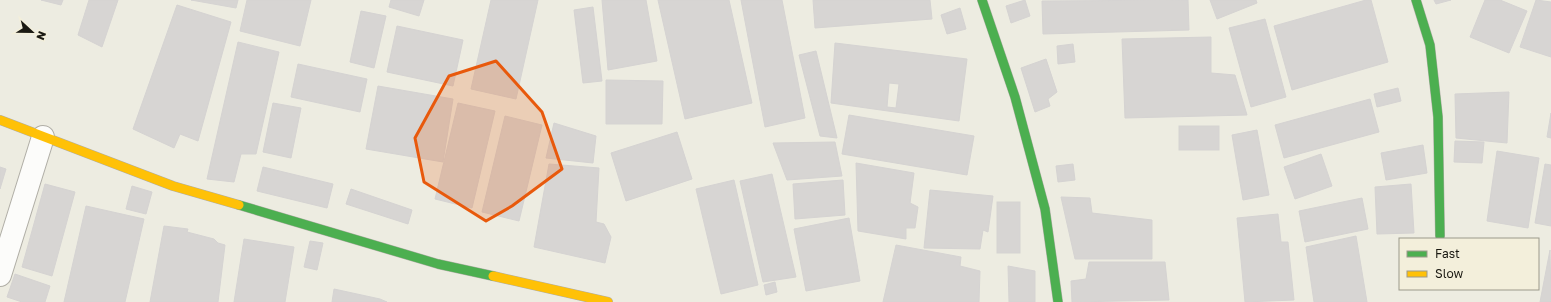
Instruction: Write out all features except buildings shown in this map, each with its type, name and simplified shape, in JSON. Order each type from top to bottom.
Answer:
[{"type":"street","points":[[982,0],[1015,97],[1045,209],[1058,302]]},
{"type":"street","points":[[1416,0],[1430,45],[1438,117],[1440,236]]},
{"type":"street","points":[[0,120],[173,186],[430,262],[608,302]]},
{"type":"street","points":[[0,275],[44,137]]},
{"type":"highlighted area","points":[[496,61],[542,112],[562,169],[512,206],[486,221],[424,182],[415,138],[449,76]]},
{"type":"traffic: fast","points":[[982,0],[1015,97],[1045,209],[1058,302]]},
{"type":"traffic: fast","points":[[1416,0],[1430,45],[1438,117],[1440,236]]},
{"type":"traffic: fast","points":[[239,205],[438,264],[493,276]]},
{"type":"traffic: slow","points":[[0,120],[173,186],[239,205]]},
{"type":"traffic: slow","points":[[493,276],[608,302]]}]
